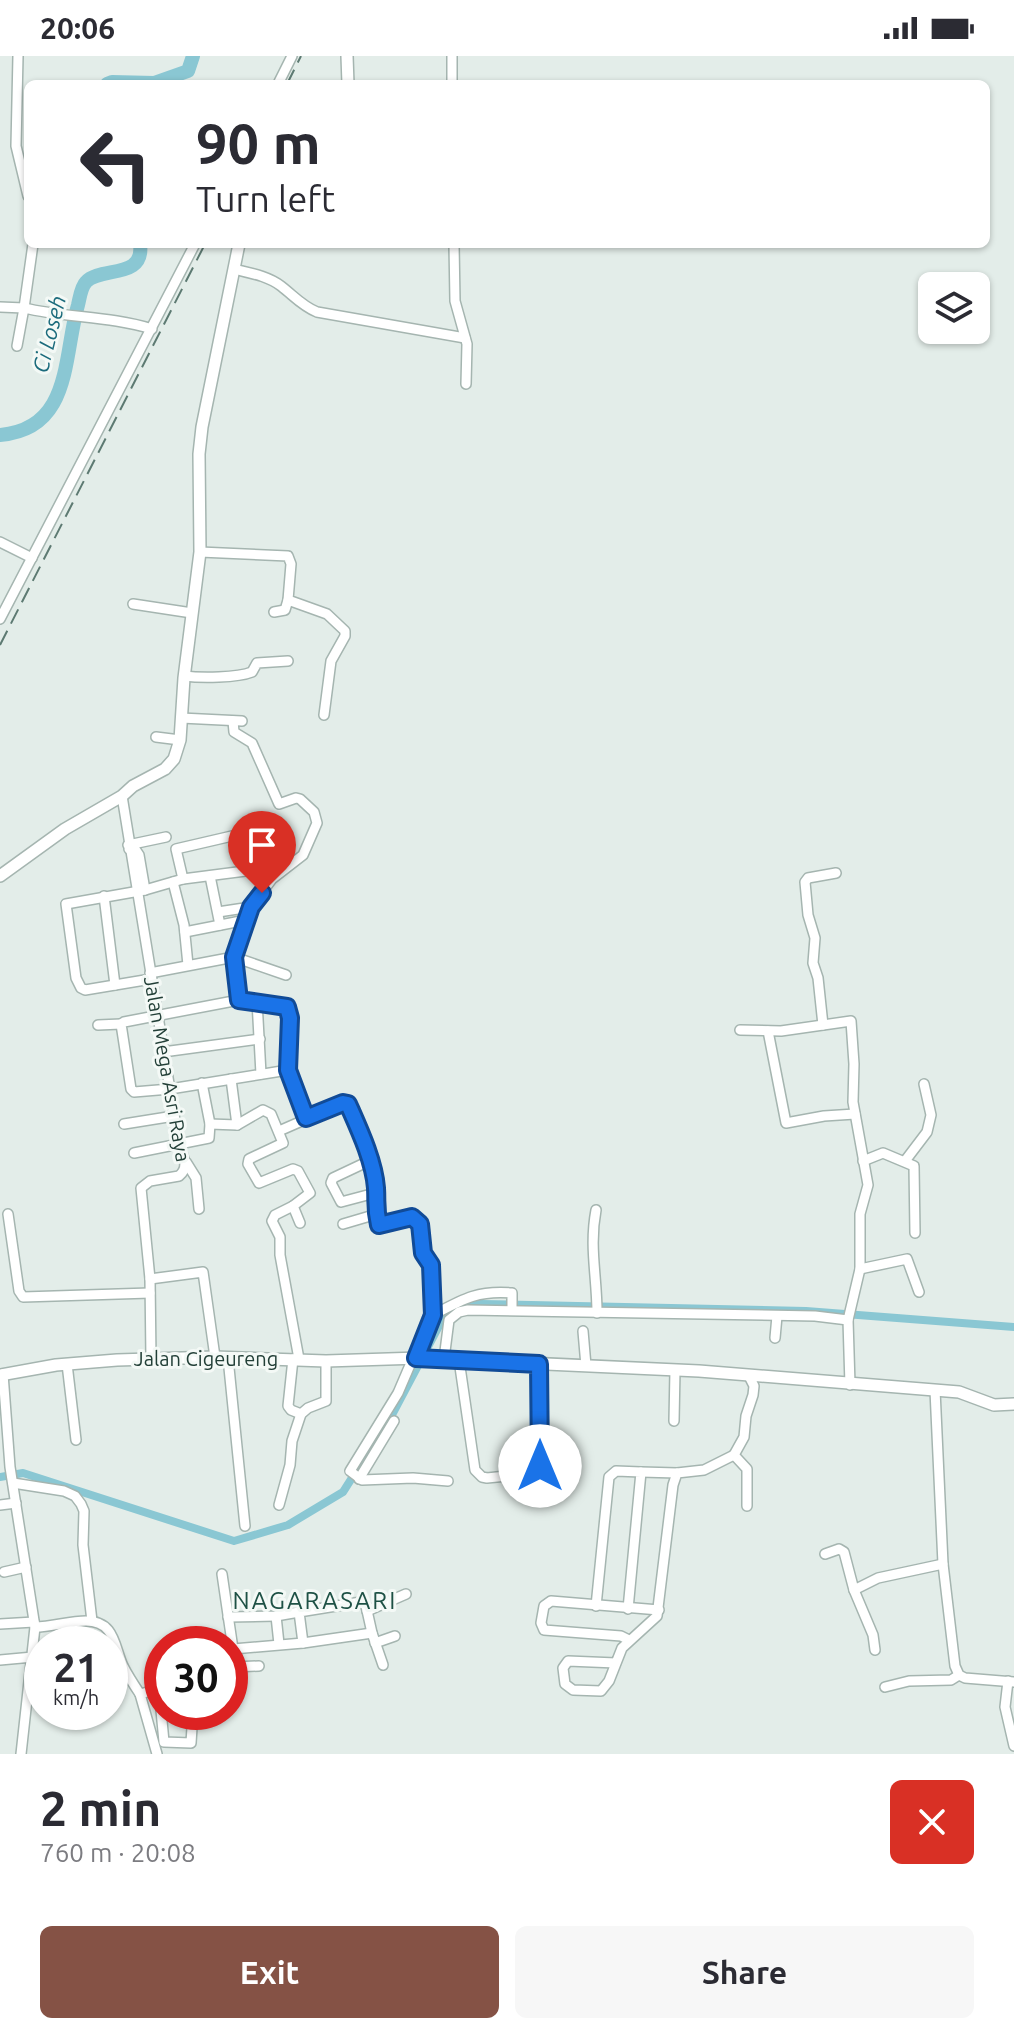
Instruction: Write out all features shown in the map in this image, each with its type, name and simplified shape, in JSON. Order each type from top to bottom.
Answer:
[{"type":"street","points":[[18,56],[16,146],[24,179]]},
{"type":"street","points":[[280,80],[292,56]]},
{"type":"street","points":[[347,56],[348,80]]},
{"type":"street","points":[[452,56],[452,80]]},
{"type":"street","points":[[0,619],[193,248]]},
{"type":"street","points":[[0,876],[65,829],[165,769],[174,759],[180,740],[184,676],[200,552],[199,454],[202,427],[238,248]]},
{"type":"street","points":[[454,248],[455,301],[465,338],[466,384]]},
{"type":"street","points":[[17,346],[32,249]]},
{"type":"street","points":[[234,269],[267,278],[306,308],[317,312],[465,338]]},
{"type":"street","points":[[0,307],[24,308],[74,318],[122,320],[152,329]]},
{"type":"street","points":[[0,542],[32,558]]},
{"type":"street","points":[[200,552],[286,555],[291,561],[288,600],[285,610],[274,612]]},
{"type":"street","points":[[288,600],[327,614],[345,631],[331,661],[324,715]]},
{"type":"street","points":[[133,604],[192,613]]},
{"type":"street","points":[[184,676],[245,675],[252,672],[257,663],[288,661]]},
{"type":"street","points":[[181,718],[237,721],[234,732],[252,743],[279,804],[300,799],[314,812],[317,823],[303,855],[272,879],[251,907],[234,957],[239,1000]]},
{"type":"street","points":[[156,737],[180,740]]},
{"type":"street","name":"Jalan Mega Asri Raya","points":[[122,796],[129,847],[141,890],[151,976],[179,1145],[186,1162],[179,1176],[150,1181],[141,1188],[150,1279],[151,1359]]},
{"type":"street","points":[[129,847],[166,837]]},
{"type":"street","points":[[188,965],[176,849],[237,837],[245,871]]},
{"type":"street","points":[[261,869],[69,902],[66,906],[78,984],[85,990],[115,985],[188,965],[234,957],[286,975]]},
{"type":"street","points":[[823,1025],[818,976],[813,963],[815,938],[808,919],[805,882],[808,878],[836,873]]},
{"type":"street","points":[[210,876],[220,925]]},
{"type":"street","points":[[104,896],[115,985]]},
{"type":"street","points":[[218,912],[251,907]]},
{"type":"street","points":[[185,932],[246,920]]},
{"type":"street","points":[[98,1025],[121,1024],[239,1000],[281,1005],[289,1011],[288,1070],[306,1118]]},
{"type":"street","points":[[257,1001],[261,1074]]},
{"type":"street","points":[[740,1030],[768,1031],[851,1021],[852,1087],[868,1185],[860,1214],[860,1269],[849,1317],[850,1385]]},
{"type":"street","points":[[121,1024],[134,1092],[288,1070]]},
{"type":"street","points":[[768,1031],[786,1123],[855,1114]]},
{"type":"street","points":[[163,1052],[260,1039]]},
{"type":"street","points":[[231,1079],[237,1125]]},
{"type":"street","points":[[134,1153],[208,1139],[210,1124],[202,1083]]},
{"type":"street","points":[[905,1161],[927,1132],[931,1115],[924,1084]]},
{"type":"street","points":[[279,1131],[343,1103],[348,1104],[369,1161],[380,1226],[412,1217],[420,1224],[423,1253],[431,1265],[433,1315],[419,1358],[410,1368],[382,1422],[351,1467],[356,1477],[366,1481],[413,1478],[448,1481]]},
{"type":"street","points":[[210,1124],[237,1125],[268,1110],[279,1131],[282,1145],[248,1162],[259,1183],[297,1170],[310,1193],[275,1215],[272,1221],[280,1237],[296,1359],[288,1406],[301,1414]]},
{"type":"street","points":[[124,1124],[174,1116]]},
{"type":"street","points":[[863,1161],[883,1153],[905,1161],[915,1169],[915,1233]]},
{"type":"street","points":[[369,1161],[333,1178],[331,1183],[341,1202],[375,1193]]},
{"type":"street","points":[[186,1162],[196,1178],[199,1209]]},
{"type":"street","points":[[293,1206],[300,1223]]},
{"type":"street","points":[[596,1210],[591,1251],[597,1283],[597,1307]]},
{"type":"street","points":[[8,1214],[19,1291],[23,1297],[150,1293]]},
{"type":"street","points":[[343,1224],[377,1214]]},
{"type":"street","points":[[860,1269],[907,1259],[919,1292]]},
{"type":"street","points":[[150,1279],[203,1272],[215,1357]]},
{"type":"street","points":[[433,1315],[469,1295],[511,1292],[513,1304]]},
{"type":"street","points":[[444,1359],[447,1327],[453,1315],[513,1304],[849,1317]]},
{"type":"street","points":[[775,1338],[777,1316]]},
{"type":"street","points":[[583,1331],[586,1366]]},
{"type":"street","name":"Jalan Cigeureng","points":[[2,1375],[67,1364],[151,1359],[215,1357],[326,1361],[419,1358],[675,1370],[935,1390],[959,1392],[994,1405],[1014,1404]]},
{"type":"street","points":[[228,1358],[245,1526]]},
{"type":"street","points":[[459,1360],[475,1470],[487,1478],[535,1473],[539,1469],[539,1364]]},
{"type":"street","points":[[279,1505],[290,1465],[292,1441],[301,1414],[326,1401],[326,1361]]},
{"type":"street","points":[[67,1364],[76,1440]]},
{"type":"street","points":[[674,1421],[675,1370]]},
{"type":"street","points":[[2,1375],[9,1472],[34,1624]]},
{"type":"street","points":[[596,1606],[609,1477],[616,1471],[677,1473],[704,1470],[734,1455],[744,1437],[746,1416],[753,1395],[754,1386],[749,1376]]},
{"type":"street","points":[[935,1390],[943,1564],[953,1658],[959,1675]]},
{"type":"street","points":[[356,1477],[394,1421]]},
{"type":"street","points":[[734,1455],[747,1469],[747,1506]]},
{"type":"street","points":[[9,1472],[64,1491],[75,1496],[81,1504],[92,1621]]},
{"type":"street","points":[[628,1609],[641,1472]]},
{"type":"street","points":[[616,1663],[568,1661],[563,1668],[565,1684],[573,1690],[601,1691],[629,1640],[651,1623],[659,1610],[673,1485],[677,1473]]},
{"type":"street","points":[[0,1505],[16,1503]]},
{"type":"street","points":[[825,1554],[839,1549],[844,1552],[875,1650]]},
{"type":"street","points":[[854,1590],[878,1578],[943,1564]]},
{"type":"street","points":[[4,1572],[26,1567]]},
{"type":"street","points":[[222,1574],[229,1626]]},
{"type":"street","points":[[367,1611],[406,1594]]},
{"type":"street","points":[[228,1617],[276,1616],[359,1602],[365,1604],[383,1665]]},
{"type":"street","points":[[629,1640],[621,1636],[544,1630],[541,1625],[544,1606],[548,1602],[659,1610]]},
{"type":"street","points":[[299,1612],[303,1643]]},
{"type":"street","points":[[276,1616],[279,1644]]},
{"type":"street","points":[[0,1624],[92,1621],[102,1624],[115,1636],[123,1665],[140,1694],[157,1754]]},
{"type":"street","points":[[248,1647],[395,1636]]},
{"type":"street","points":[[0,1660],[24,1658]]},
{"type":"street","points":[[248,1666],[259,1666]]},
{"type":"street","points":[[885,1687],[909,1681],[951,1680],[959,1675],[1011,1682],[1005,1707],[1014,1746]]},
{"type":"street","points":[[140,1694],[144,1693]]},
{"type":"street","points":[[21,1754],[24,1730]]},
{"type":"street","points":[[163,1730],[164,1742],[191,1743],[192,1730]]},
{"type":"waterway","name":"Ci Loseh","points":[[162,80],[188,71],[193,56]]},
{"type":"waterway","name":"Ci Loseh","points":[[0,435],[23,430],[40,419],[52,405],[66,367],[83,287],[93,277],[129,268],[136,263],[140,248]]},
{"type":"waterway","points":[[0,1477],[23,1473],[234,1541],[288,1525],[343,1492],[392,1415],[447,1311],[481,1304],[806,1311],[1014,1327]]},
{"type":"railway","points":[[289,80],[301,56]]},
{"type":"railway","points":[[0,645],[203,248]]},
{"type":"district","name":"NAGARASARI","points":[[315,1601]]},
{"type":"route","points":[[262,893],[251,907],[234,957],[239,1000],[287,1007],[290,1018],[288,1070],[306,1118],[343,1103],[348,1104],[369,1161],[376,1189],[374,1202],[379,1225],[412,1217],[420,1224],[423,1253],[431,1265],[433,1320],[416,1358],[539,1364],[540,1466]]}]
